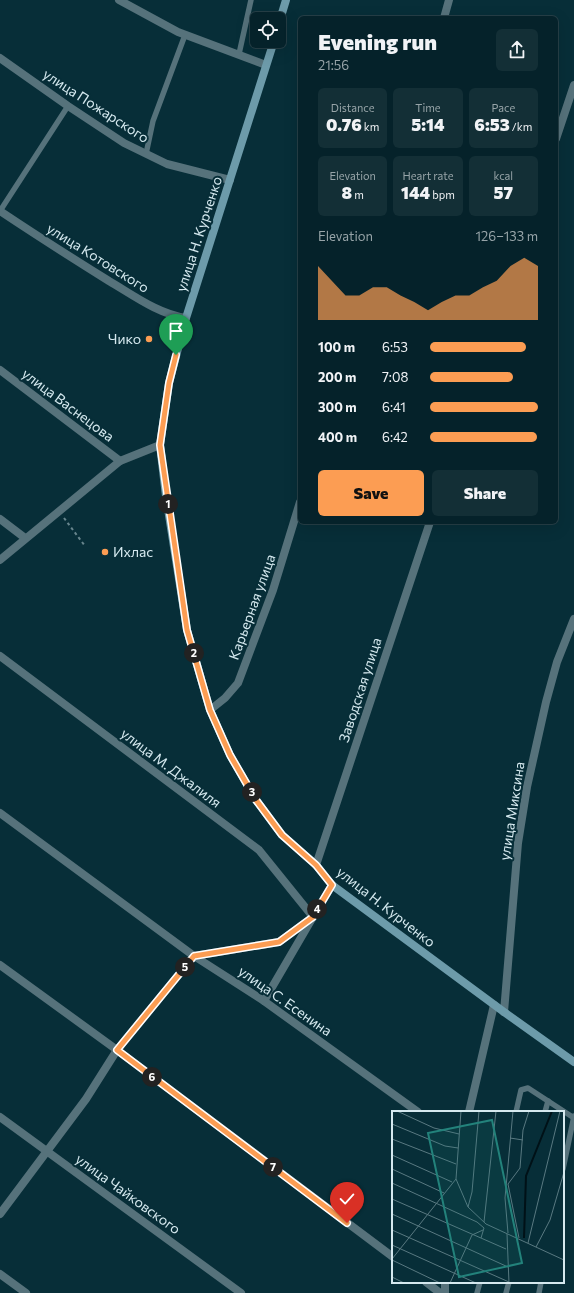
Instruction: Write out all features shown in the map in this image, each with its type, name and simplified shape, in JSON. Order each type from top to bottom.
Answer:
[{"type":"main road","points":[[282,12],[286,0]]},
{"type":"main road","name":"улица Н. Курченко","points":[[272,48],[186,318],[169,383],[160,445],[187,630],[210,710],[230,755],[256,800],[282,835],[316,865],[332,885],[494,1005],[574,1062]]},
{"type":"street","points":[[119,0],[185,35],[266,65]]},
{"type":"street","points":[[445,16],[450,0]]},
{"type":"street","name":"улица Пожарского","points":[[0,58],[124,143],[167,164],[230,180]]},
{"type":"street","points":[[558,134],[574,85]]},
{"type":"street","name":"улица Котовского","points":[[0,211],[54,247],[145,302],[174,316],[186,318]]},
{"type":"street","name":"улица Васнецова","points":[[0,370],[120,461]]},
{"type":"street","points":[[0,560],[120,461],[160,445]]},
{"type":"street","name":"Карьерная улица","points":[[210,710],[225,698],[238,683],[274,590],[298,509]]},
{"type":"street","points":[[0,519],[26,538]]},
{"type":"street","name":"Заводская улица","points":[[316,865],[429,524]]},
{"type":"street","name":"улица Миксина","points":[[504,1012],[518,843],[527,787],[546,702],[557,662],[574,619]]},
{"type":"street","name":"улица М. Джалиля","points":[[0,656],[259,850],[313,917]]},
{"type":"street","name":"улица С. Есенина","points":[[0,813],[194,956],[264,1002],[417,1111]]},
{"type":"street","points":[[264,1002],[332,885]]},
{"type":"street","points":[[0,1214],[86,1099],[117,1050],[194,956],[279,942],[313,917]]},
{"type":"street","points":[[0,965],[117,1050],[392,1256]]},
{"type":"street","points":[[469,1111],[494,1005]]},
{"type":"street","name":"улица Чайковского","points":[[0,1117],[241,1293]]},
{"type":"street","points":[[0,1274],[26,1293]]},
{"type":"street","points":[[427,1283],[440,1293]]},
{"type":"lane","points":[[239,54],[251,0]]},
{"type":"lane","points":[[146,154],[153,121],[185,35]]},
{"type":"lane","points":[[0,211],[68,106]]},
{"type":"lane","points":[[516,1111],[521,1090],[528,1088],[574,1117],[564,1164]]},
{"type":"lane","points":[[545,1111],[548,1101]]},
{"type":"lane","points":[[478,1293],[480,1283]]},
{"type":"lane","points":[[506,1293],[509,1283]]},
{"type":"lane","points":[[539,1293],[541,1283]]},
{"type":"path","points":[[60,511],[85,546]]},
{"type":"place","name":"Чико","points":[[149,339]]},
{"type":"place","name":"Ихлас","points":[[105,552]]},
{"type":"route","points":[[176,355],[169,383],[160,445],[166,496],[187,630],[210,710],[230,755],[256,800],[282,835],[316,865],[332,885],[313,917],[279,942],[194,956],[117,1050],[347,1223]]}]
